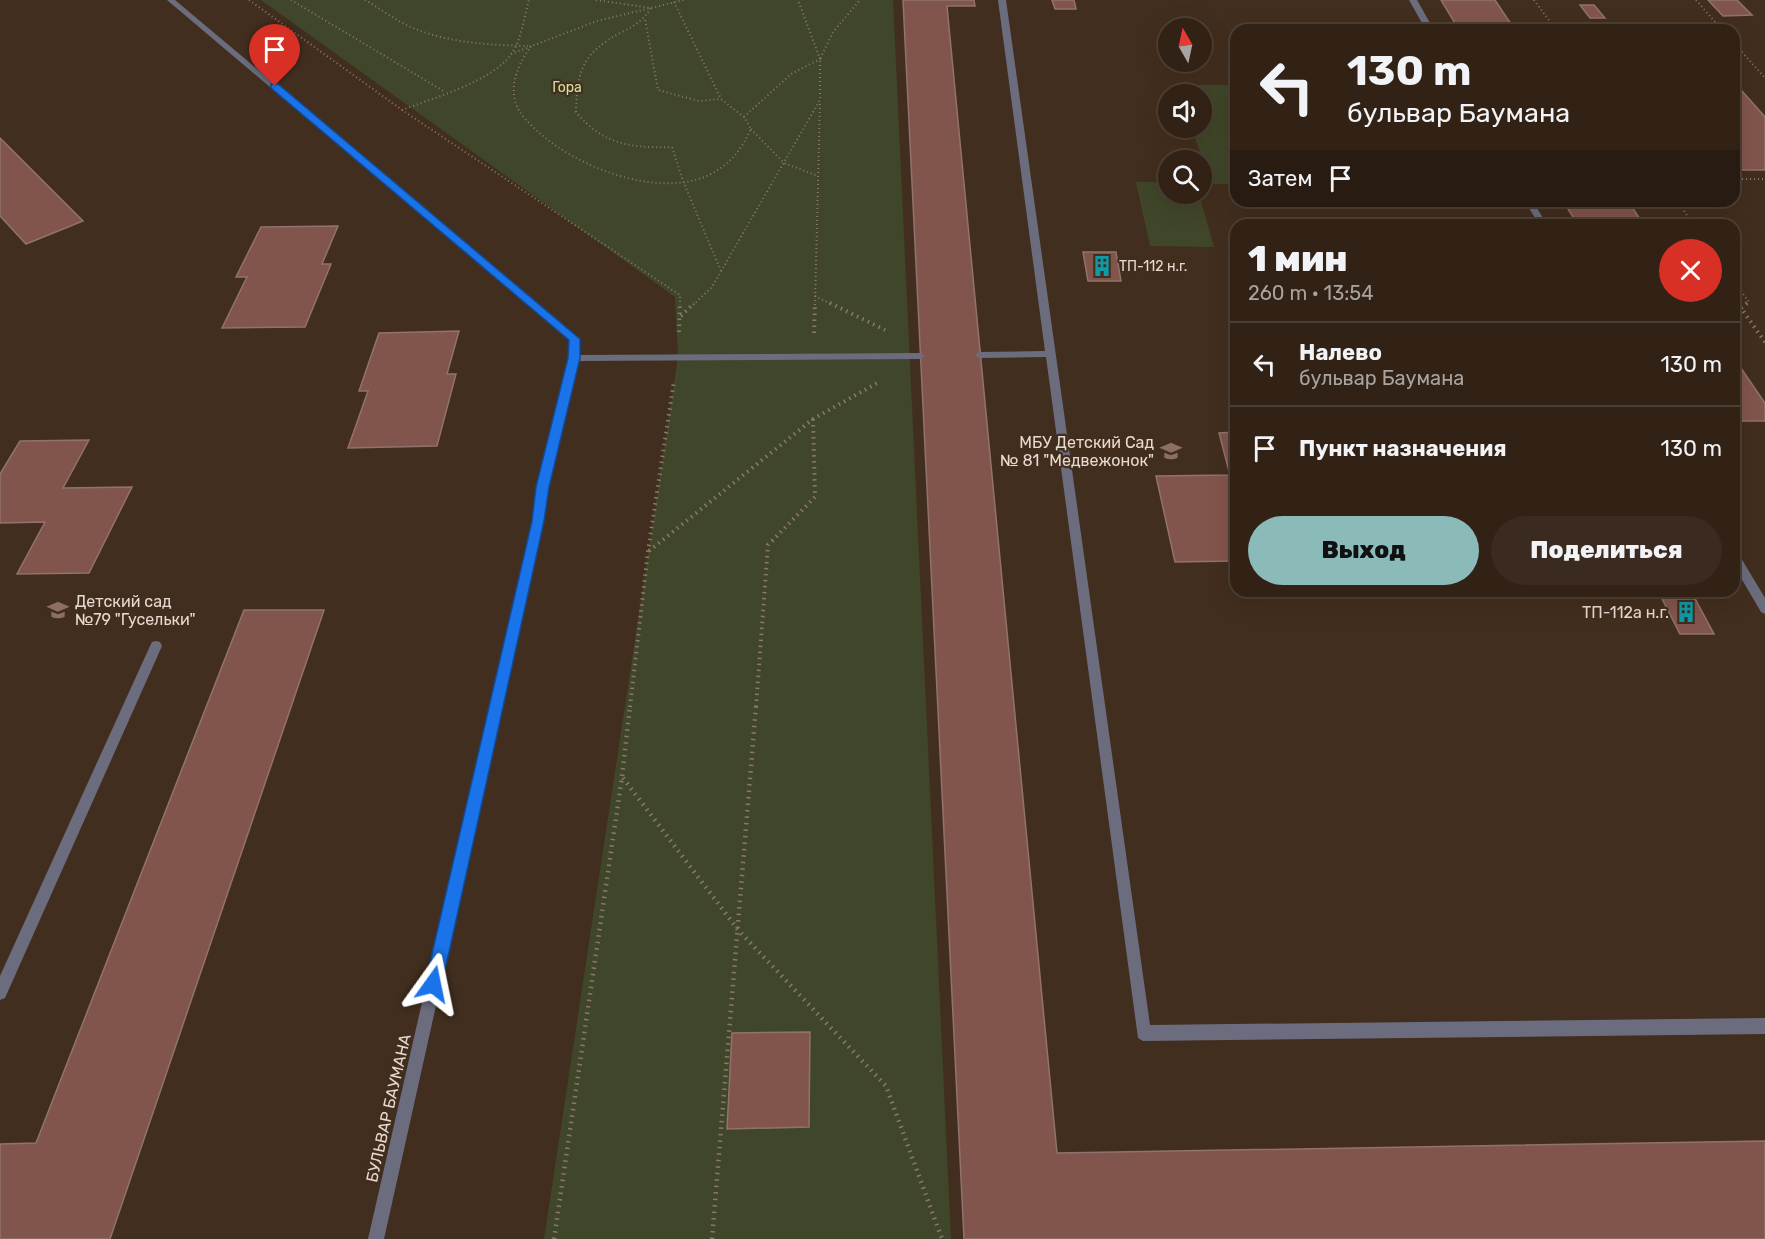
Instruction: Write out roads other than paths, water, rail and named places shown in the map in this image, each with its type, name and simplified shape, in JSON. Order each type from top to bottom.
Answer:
[{"type":"street","points":[[171,0],[574,339],[574,358],[920,356]]},
{"type":"street","points":[[1002,0],[1143,1033],[1765,1026]]},
{"type":"street","points":[[1413,0],[1427,24]]},
{"type":"street","points":[[980,355],[1050,354]]},
{"type":"street","name":"БУЛЬВАР БАУМАНА","points":[[376,1239],[536,533],[543,487],[574,358]]},
{"type":"street","points":[[1740,566],[1765,609]]},
{"type":"street","points":[[0,993],[156,646]]},
{"type":"place","name":"ТП-112 н.г.","points":[[1102,266]]},
{"type":"place","name":"МБУ Детский Сад № 81 \"Медвежонок\"","points":[[1171,451]]},
{"type":"place","name":"Детский сад №79 \"Гусельки\"","points":[[58,610]]},
{"type":"place","name":"ТП-112а н.г.","points":[[1686,612]]},
{"type":"park label","name":"Гора","points":[[567,87]]}]
